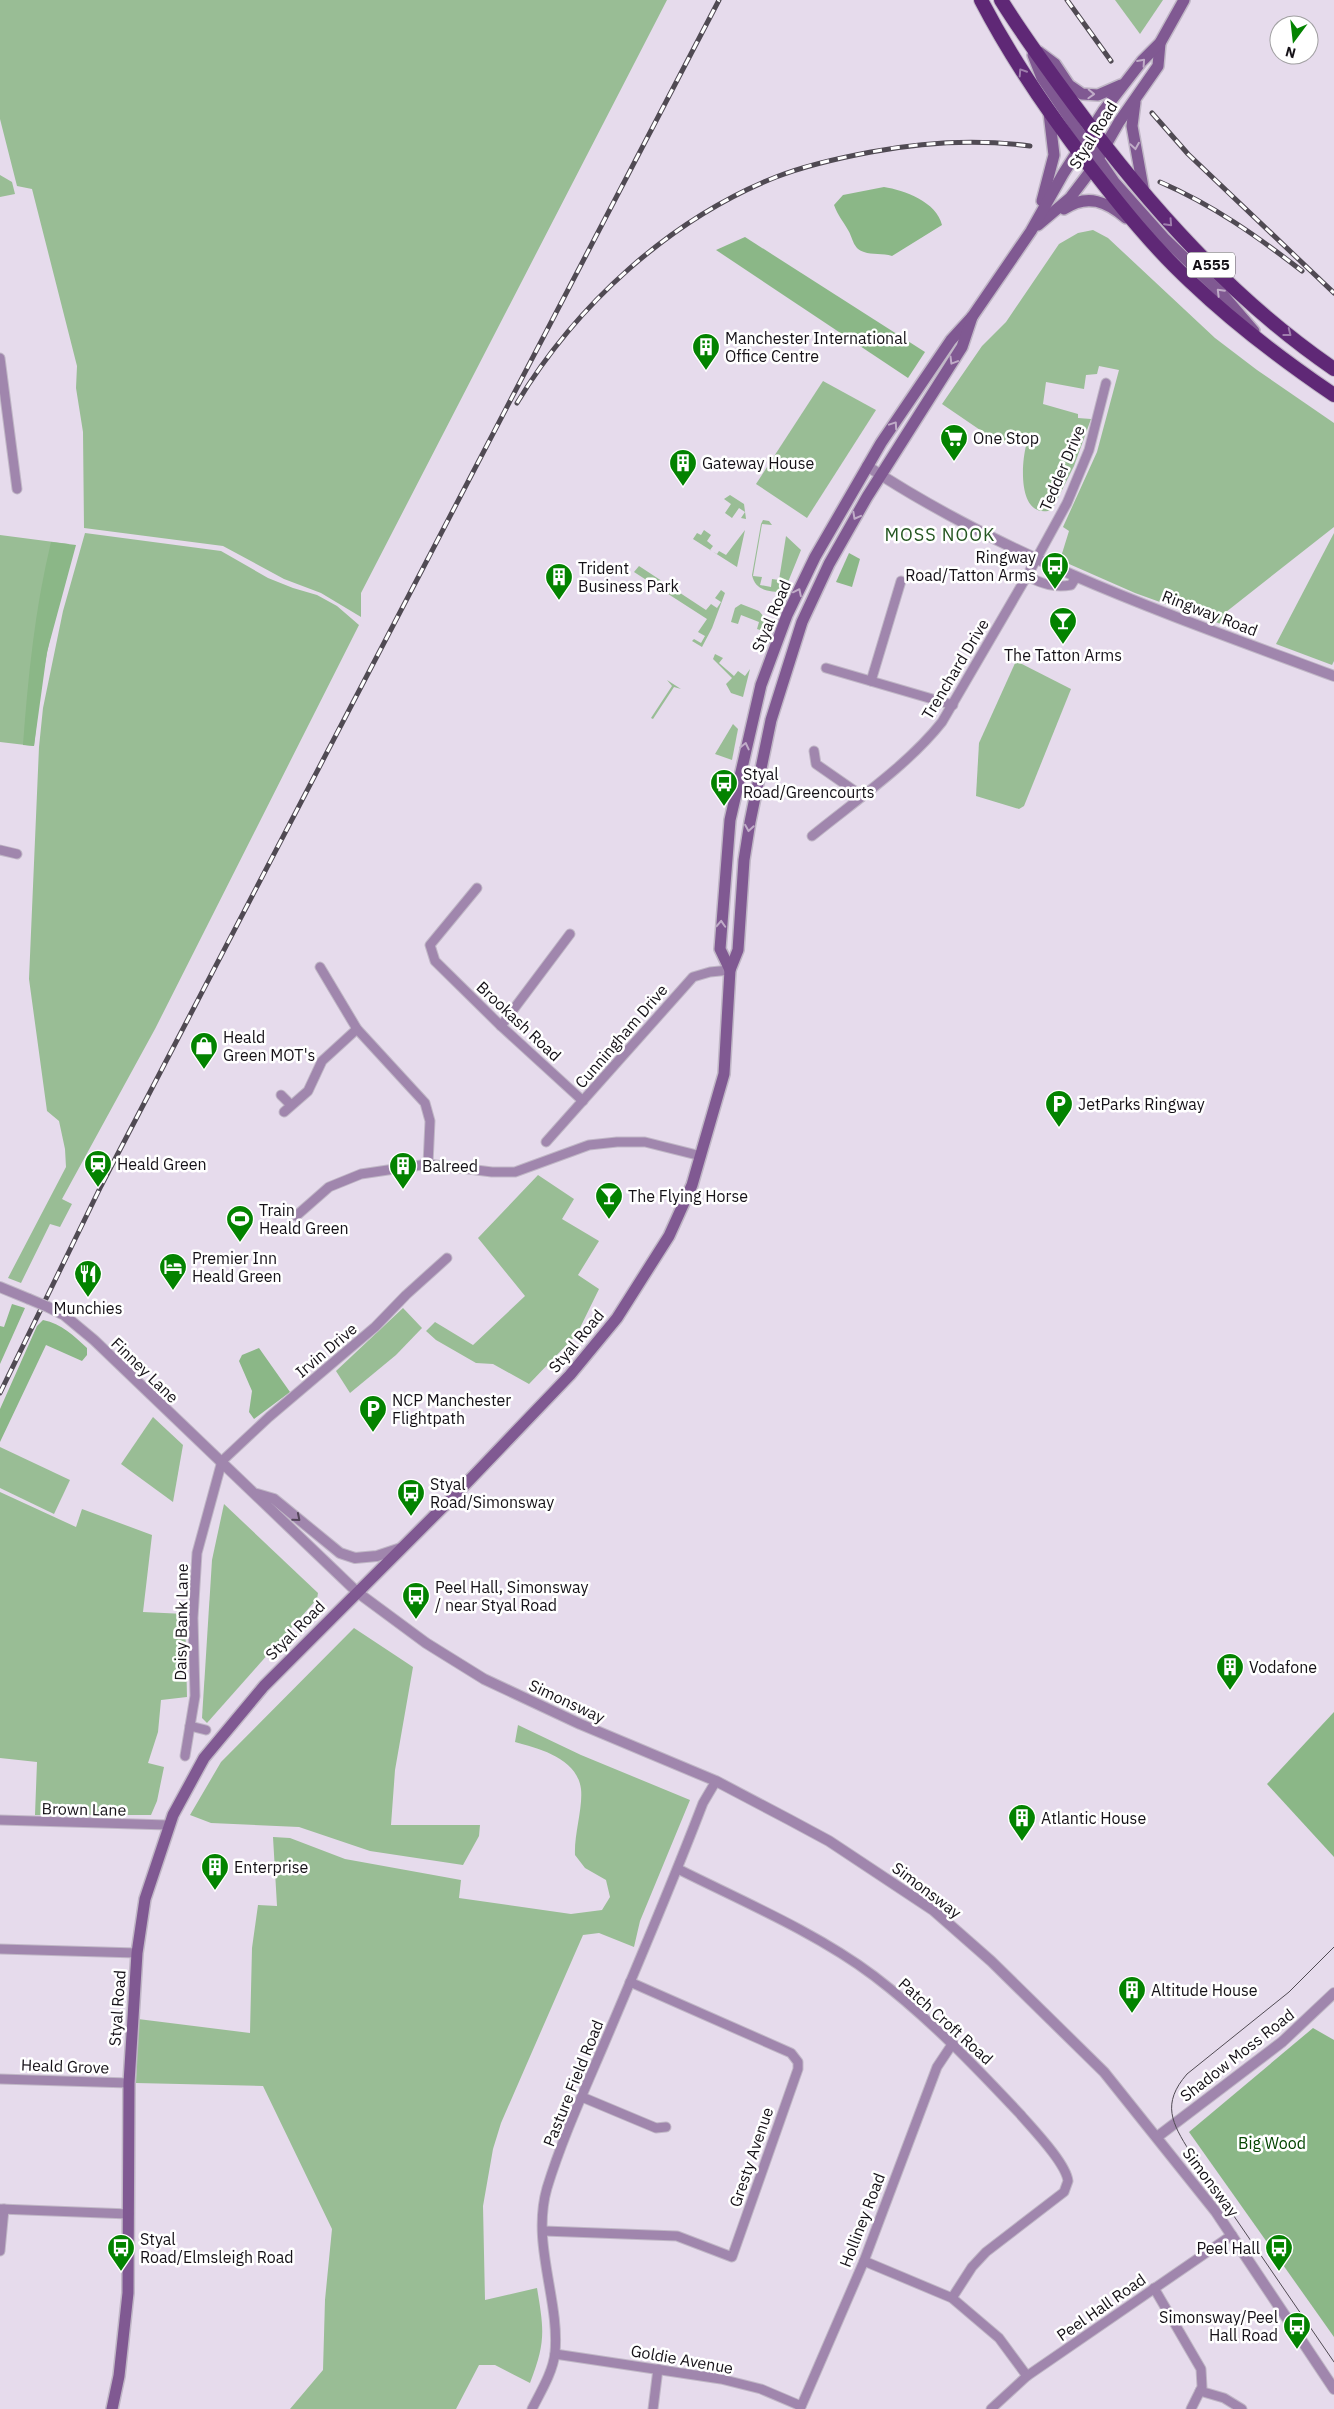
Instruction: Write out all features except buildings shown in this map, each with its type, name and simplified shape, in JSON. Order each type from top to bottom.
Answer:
[{"type":"highway","name":"A555","points":[[981,0],[1013,59],[1049,112],[1085,141],[1098,158],[1145,196],[1204,259],[1264,314],[1334,369]]},
{"type":"highway","name":"A555","points":[[1001,0],[1085,141],[1098,158],[1142,231],[1192,283],[1263,342],[1334,395]]},
{"type":"main road","name":"Styal Road","points":[[730,970],[720,949],[723,885],[730,820],[750,726],[764,676],[787,615],[815,557],[868,466],[946,348],[972,317],[1031,231],[1085,141],[1125,82],[1160,43],[1184,0]]},
{"type":"main road","name":"Styal Road","points":[[1031,231],[1070,198],[1098,158],[1158,66],[1160,43]]},
{"type":"main road","points":[[1028,44],[1055,64],[1069,85],[1082,94],[1106,93],[1125,82]]},
{"type":"main road","points":[[1136,98],[1132,126],[1145,196]]},
{"type":"main road","name":"A555","points":[[1031,231],[1048,185],[1054,155],[1049,112]]},
{"type":"main road","name":"A555","points":[[1098,158],[1132,203],[1224,296],[1263,342]]},
{"type":"main road","name":"A555","points":[[1031,231],[1068,207],[1085,201],[1110,205],[1142,231]]},
{"type":"main road","name":"Styal Road","points":[[112,2409],[119,2376],[128,2293],[129,2083],[137,1953],[145,1899],[168,1825],[204,1758],[264,1686],[570,1375],[617,1318],[669,1236],[692,1184],[724,1074],[730,970],[738,950],[744,869],[750,822],[778,698],[802,622],[812,597],[867,497],[962,347],[972,317]]},
{"type":"street","points":[[0,359],[17,489]]},
{"type":"street","name":"Tedder Drive","points":[[1036,560],[1067,503],[1083,465],[1096,428],[1106,384]]},
{"type":"street","name":"Ringway Road","points":[[868,466],[991,538],[1036,560],[1334,676]]},
{"type":"street","name":"Trenchard Drive","points":[[812,836],[862,796],[932,735],[953,705],[1036,560]]},
{"type":"street","points":[[1027,576],[1039,582],[1057,586],[1071,585],[1076,577]]},
{"type":"street","points":[[871,681],[901,581]]},
{"type":"street","points":[[826,668],[953,705]]},
{"type":"street","points":[[814,751],[816,764],[862,796]]},
{"type":"street","points":[[0,850],[17,854]]},
{"type":"street","name":"Brookash Road","points":[[476,888],[430,945],[435,961],[501,1026],[583,1101]]},
{"type":"street","points":[[501,1026],[570,934]]},
{"type":"street","points":[[320,967],[357,1029],[425,1103],[430,1121],[427,1136],[428,1164]]},
{"type":"street","name":"Cunningham Drive","points":[[546,1142],[693,977],[710,972],[730,970]]},
{"type":"street","points":[[284,1112],[308,1091],[322,1062],[357,1029]]},
{"type":"street","points":[[281,1095],[291,1105]]},
{"type":"street","points":[[296,1216],[313,1199],[342,1180],[361,1174],[428,1164],[492,1172],[515,1172],[589,1145],[617,1142],[645,1142],[701,1156]]},
{"type":"street","name":"Irvin Drive","points":[[222,1461],[269,1417],[375,1328],[406,1295],[447,1258]]},
{"type":"street","name":"Finney Lane","points":[[0,1287],[30,1298],[64,1315],[94,1340],[155,1401],[222,1461],[357,1592]]},
{"type":"street","name":"Daisy Bank Lane","points":[[184,1756],[195,1696],[193,1618],[196,1562],[222,1461]]},
{"type":"street","name":"Finney Lane","points":[[256,1494],[274,1499],[340,1553],[355,1558],[377,1556],[401,1548]]},
{"type":"street","name":"Simonsway","points":[[357,1592],[426,1643],[484,1679],[580,1724],[716,1781],[829,1841],[933,1910],[1074,2040],[1104,2072],[1232,2234],[1334,2389]]},
{"type":"street","points":[[190,1726],[206,1730]]},
{"type":"street","name":"Pasture Field Road","points":[[532,2409],[544,2387],[555,2354],[551,2300],[544,2259],[547,2189],[582,2098],[678,1870],[703,1803],[716,1781]]},
{"type":"street","name":"Brown Lane","points":[[0,1820],[168,1825]]},
{"type":"street","name":"Patch Croft Road","points":[[678,1870],[807,1934],[873,1976],[953,2043],[1030,2126],[1063,2169],[1068,2182],[1064,2192],[1014,2228],[986,2252],[972,2267],[952,2298]]},
{"type":"street","points":[[0,1949],[137,1953]]},
{"type":"street","name":"Gresty Avenue","points":[[544,2231],[677,2236],[732,2257],[795,2078],[798,2062],[791,2053],[630,1982]]},
{"type":"street","name":"Shadow Moss Road","points":[[1157,2137],[1282,2042],[1334,1993]]},
{"type":"street","name":"Holliney Road","points":[[801,2408],[864,2261],[937,2067],[953,2043]]},
{"type":"street","name":"Heald Grove","points":[[0,2079],[129,2083]]},
{"type":"street","points":[[582,2098],[656,2128],[666,2127]]},
{"type":"street","points":[[0,2251],[2,2209],[129,2214]]},
{"type":"street","name":"Peel Hall Road","points":[[991,2409],[1027,2376],[1232,2234]]},
{"type":"street","points":[[864,2261],[952,2298],[999,2338],[1027,2376]]},
{"type":"street","points":[[1154,2288],[1201,2369],[1200,2391],[1191,2409]]},
{"type":"street","name":"Goldie Avenue","points":[[555,2354],[658,2369],[761,2388],[801,2408]]},
{"type":"street","points":[[653,2409],[658,2369]]},
{"type":"street","points":[[1200,2391],[1224,2398],[1242,2409]]},
{"type":"green space","points":[[0,0],[667,0],[361,593],[361,617],[321,593],[284,579],[223,546],[84,528],[83,432],[76,388],[77,366],[32,189],[17,186],[0,119]]},
{"type":"green space","points":[[1115,0],[1163,0],[1140,34]]},
{"type":"green space","points":[[0,175],[12,182],[15,194],[0,197]]},
{"type":"green space","points":[[884,187],[919,198],[934,210],[942,225],[892,256],[860,251],[834,205],[843,195]]},
{"type":"green space","points":[[1093,230],[1108,238],[1215,338],[1257,370],[1334,423],[1334,527],[1226,612],[1221,624],[1135,593],[1060,560],[1069,531],[1063,527],[1097,452],[1119,370],[1099,366],[1097,374],[1086,375],[1084,389],[1046,382],[1043,404],[1078,414],[1078,418],[1091,419],[1074,466],[1052,510],[1041,511],[1033,507],[1028,499],[1024,489],[1023,478],[1026,446],[986,440],[983,432],[942,404],[982,346],[1006,322],[1059,244],[1078,233]]},
{"type":"green space","points":[[745,237],[925,352],[908,378],[716,250]]},
{"type":"green space","points":[[823,381],[876,410],[807,518],[756,484]]},
{"type":"green space","points":[[730,495],[744,504],[746,519],[741,518],[745,512],[739,508],[732,518],[725,513],[731,504],[724,499]]},
{"type":"green space","points":[[763,520],[769,521],[772,525],[762,524],[753,576],[762,577],[760,585],[771,587],[772,579],[779,580],[786,536],[801,550],[784,592],[764,590],[756,584],[752,575],[761,524]]},
{"type":"green space","points":[[704,530],[711,535],[707,541],[713,546],[710,550],[693,539],[697,533],[701,535]]},
{"type":"green space","points":[[745,530],[737,567],[713,552],[717,554],[719,551],[726,555]]},
{"type":"green space","points":[[85,533],[221,551],[268,578],[317,595],[337,606],[359,625],[155,1029],[62,1199],[72,1204],[60,1227],[50,1224],[21,1283],[8,1278],[66,1167],[65,1149],[59,1121],[47,1111],[29,979],[39,747],[43,708],[63,611]]},
{"type":"green space","points":[[1334,533],[1334,661],[1332,665],[1276,644]]},
{"type":"green space","points":[[0,535],[69,544],[41,683],[34,746],[0,742]]},
{"type":"green space","points":[[51,542],[76,545],[47,652],[34,746],[23,745],[33,643],[45,567]]},
{"type":"green space","points":[[849,553],[860,559],[852,587],[836,582]]},
{"type":"green space","points":[[639,566],[706,610],[711,604],[717,608],[721,602],[715,598],[721,590],[725,593],[712,628],[702,647],[692,641],[694,639],[701,643],[705,636],[698,632],[707,619],[634,572]]},
{"type":"green space","points":[[741,604],[759,611],[769,623],[766,632],[757,629],[759,622],[741,615],[738,624],[731,622],[735,608]]},
{"type":"green space","points":[[715,654],[723,658],[719,663],[734,676],[738,671],[745,676],[750,669],[743,697],[731,693],[726,684],[732,678],[713,659]]},
{"type":"green space","points":[[1016,661],[1071,689],[1024,806],[1019,809],[976,796],[979,743]]},
{"type":"green space","points":[[667,680],[681,689],[674,687],[653,719],[651,718],[672,686]]},
{"type":"green space","points":[[733,724],[738,729],[732,760],[715,754]]},
{"type":"green space","points":[[538,1175],[574,1199],[562,1219],[599,1241],[578,1275],[599,1289],[577,1334],[529,1384],[493,1364],[476,1363],[436,1340],[426,1331],[435,1322],[473,1345],[525,1296],[478,1238]]},
{"type":"green space","points":[[12,1304],[25,1308],[0,1364],[0,1326],[4,1327]]},
{"type":"green space","points":[[403,1308],[422,1328],[396,1355],[350,1393],[336,1371]]},
{"type":"green space","points":[[43,1320],[56,1324],[72,1334],[87,1348],[87,1355],[82,1361],[46,1345],[0,1442],[0,1409],[37,1326]]},
{"type":"green space","points":[[259,1348],[290,1392],[254,1419],[249,1412],[252,1391],[239,1361],[242,1355]]},
{"type":"green space","points":[[153,1417],[183,1445],[173,1502],[121,1464]]},
{"type":"green space","points":[[0,1447],[70,1480],[54,1514],[0,1488]]},
{"type":"green space","points":[[0,1492],[76,1527],[82,1509],[152,1535],[143,1612],[185,1614],[187,1697],[161,1700],[158,1732],[148,1763],[164,1767],[157,1801],[151,1815],[35,1815],[37,1762],[0,1758]]},
{"type":"green space","points":[[224,1504],[318,1593],[317,1599],[207,1723],[202,1718],[212,1560]]},
{"type":"green space","points":[[354,1628],[413,1667],[395,1770],[391,1825],[480,1825],[479,1836],[463,1865],[370,1851],[299,1827],[211,1823],[190,1815],[221,1762]]},
{"type":"green space","points":[[1334,1712],[1334,1857],[1267,1784]]},
{"type":"green space","points":[[518,1725],[581,1755],[690,1800],[640,1921],[634,1947],[599,1933],[583,1935],[501,2123],[493,2149],[483,2206],[485,2300],[537,2288],[542,2336],[535,2369],[530,2383],[495,2365],[479,2365],[456,2409],[290,2409],[323,2370],[325,2300],[332,2229],[263,2086],[136,2083],[138,2019],[250,2033],[252,1948],[258,1905],[277,1906],[273,1837],[290,1838],[345,1859],[461,1880],[459,1898],[571,1914],[602,1910],[610,1897],[606,1880],[585,1868],[575,1855],[581,1796],[578,1778],[565,1762],[556,1756],[515,1742]]},
{"type":"green space","name":"Big Wood","points":[[1313,2028],[1334,2040],[1334,2337],[1189,2132]]},
{"type":"tram line","points":[[1334,1947],[1289,1992],[1187,2074],[1179,2085],[1172,2104],[1174,2122],[1190,2152],[1334,2362]]},
{"type":"railway","points":[[0,1393],[101,1186],[719,0]]},
{"type":"railway","points":[[1067,0],[1111,61]]},
{"type":"railway","points":[[1152,113],[1188,154],[1334,293]]},
{"type":"railway","points":[[517,403],[567,332],[629,269],[663,241],[699,216],[737,195],[776,177],[799,169],[859,154],[931,144],[970,142],[1030,146]]},
{"type":"railway","points":[[1160,182],[1234,222],[1302,271]]},
{"type":"place","name":"Manchester International Office Centre","points":[[706,371]]},
{"type":"place","name":"One Stop","points":[[954,462]]},
{"type":"place","name":"Gateway House","points":[[683,487]]},
{"type":"place","name":"Ringway Road/Tatton Arms","points":[[1055,590]]},
{"type":"place","name":"Trident Business Park","points":[[559,601]]},
{"type":"place","name":"The Tatton Arms","points":[[1063,645]]},
{"type":"place","name":"Styal Road/Greencourts","points":[[724,807]]},
{"type":"place","name":"Heald Green MOT's","points":[[204,1070]]},
{"type":"place","name":"JetParks Ringway","points":[[1059,1128]]},
{"type":"place","name":"Heald Green","points":[[98,1188]]},
{"type":"place","name":"Balreed","points":[[403,1190]]},
{"type":"place","name":"The Flying Horse","points":[[609,1220]]},
{"type":"place","name":"Train Heald Green","points":[[240,1243]]},
{"type":"place","name":"Premier Inn Heald Green","points":[[173,1291]]},
{"type":"place","name":"Munchies","points":[[88,1298]]},
{"type":"place","name":"NCP Manchester Flightpath","points":[[373,1433]]},
{"type":"place","name":"Styal Road/Simonsway","points":[[411,1517]]},
{"type":"place","name":"Peel Hall, Simonsway / near Styal Road","points":[[416,1620]]},
{"type":"place","name":"Vodafone","points":[[1230,1691]]},
{"type":"place","name":"Atlantic House","points":[[1022,1842]]},
{"type":"place","name":"Enterprise","points":[[215,1891]]},
{"type":"place","name":"Altitude House","points":[[1132,2014]]},
{"type":"place","name":"Styal Road/Elmsleigh Road","points":[[121,2272]]},
{"type":"place","name":"Peel Hall","points":[[1279,2272]]},
{"type":"place","name":"Simonsway/Peel Hall Road","points":[[1297,2350]]},
{"type":"district","name":"MOSS NOOK","points":[[940,535]]}]
